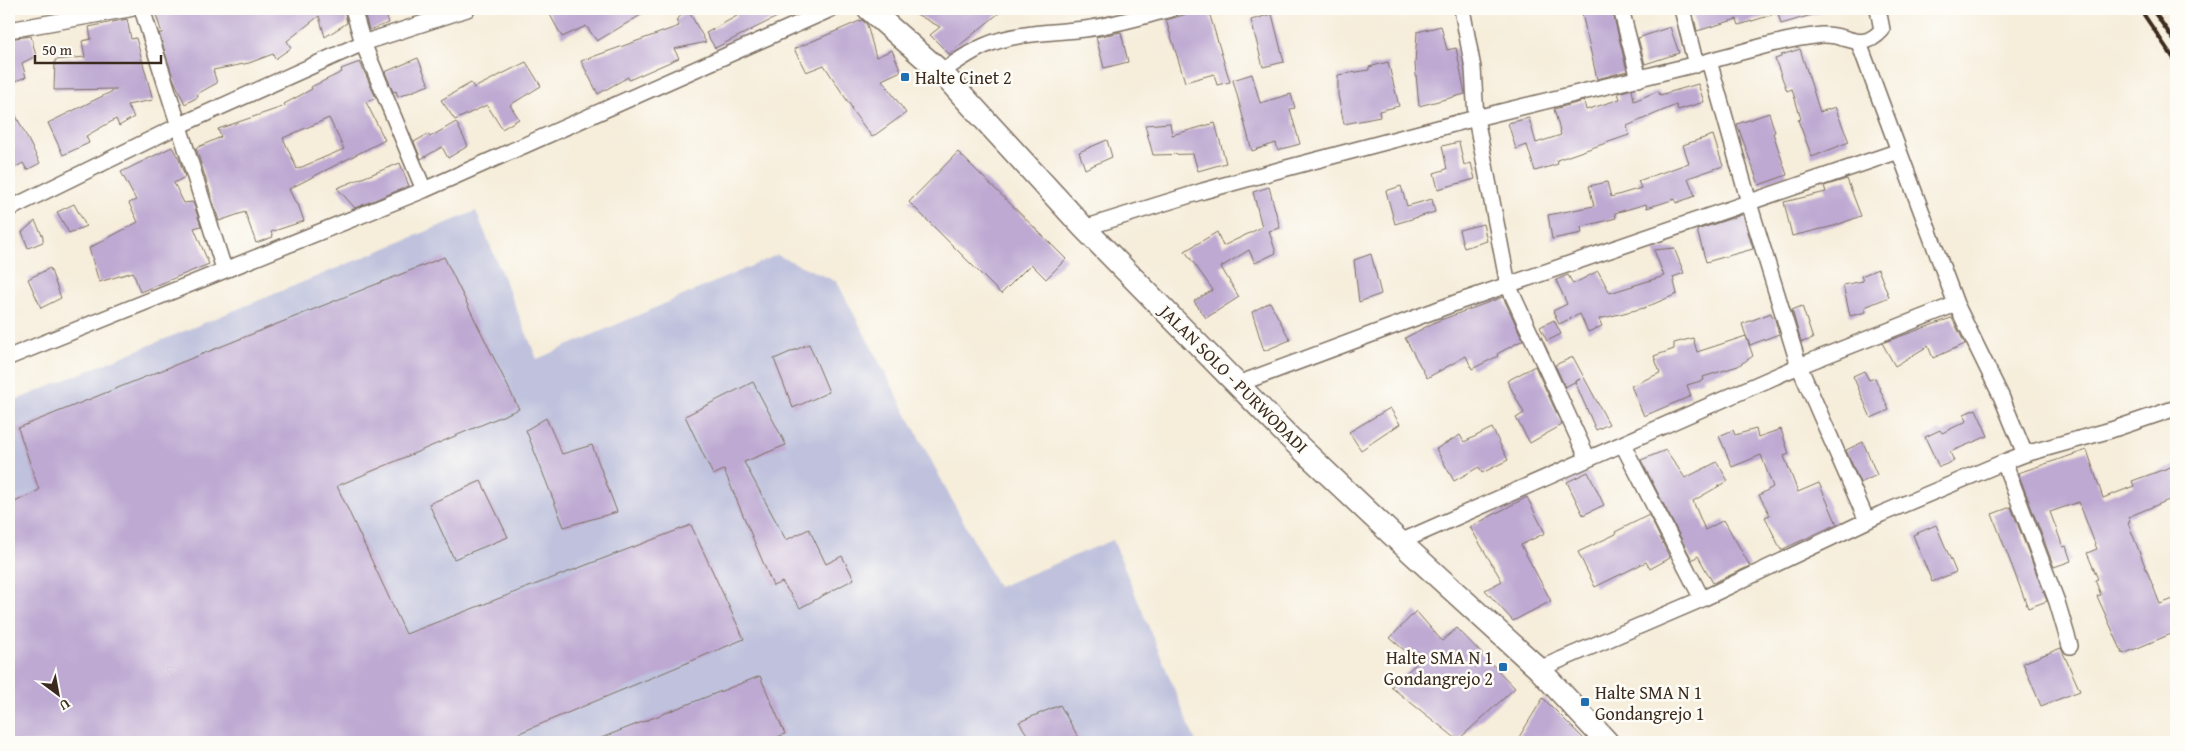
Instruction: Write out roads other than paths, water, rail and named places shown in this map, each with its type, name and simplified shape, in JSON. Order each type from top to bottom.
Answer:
[{"type":"main road","name":"JALAN SOLO - PURWODADI","points":[[869,9],[941,72],[1084,228],[1287,435],[1400,542],[1539,669],[1607,742]]},
{"type":"street","points":[[9,30],[130,9]]},
{"type":"street","points":[[142,9],[224,269]]},
{"type":"street","points":[[353,9],[363,44],[424,190]]},
{"type":"street","points":[[9,209],[178,126],[363,44],[467,9]]},
{"type":"street","points":[[9,357],[424,190],[831,9]]},
{"type":"street","points":[[941,72],[968,54],[1004,40],[1049,32],[1086,29],[1171,9]]},
{"type":"street","points":[[1462,9],[1472,68],[1476,118],[1508,285],[1588,459]]},
{"type":"street","points":[[1621,9],[1639,79]]},
{"type":"street","points":[[1682,9],[1703,63],[1750,203],[1799,366],[1867,521]]},
{"type":"street","points":[[1084,228],[1203,191],[1476,118],[1762,47],[1823,35],[1845,37],[1860,43],[1876,37],[1882,30],[1878,9]]},
{"type":"street","points":[[1860,43],[1956,304],[2001,396],[2025,454]]},
{"type":"street","points":[[1238,384],[1458,302],[1899,152]]},
{"type":"street","points":[[1400,542],[1799,366],[1956,304]]},
{"type":"street","points":[[1539,669],[1702,600],[1867,521],[2004,462],[2025,454],[2111,430],[2176,408]]},
{"type":"street","points":[[1623,445],[1702,600]]},
{"type":"street","points":[[2004,462],[2057,602],[2070,646]]},
{"type":"railway","points":[[2140,9],[2176,62]]},
{"type":"railway","points":[[2152,9],[2176,43]]},
{"type":"place","name":"Halte Cinet 2","points":[[905,77]]},
{"type":"place","name":"Halte SMA N 1 Gondangrejo 2","points":[[1503,667]]},
{"type":"place","name":"Halte SMA N 1 Gondangrejo 1","points":[[1585,702]]}]
